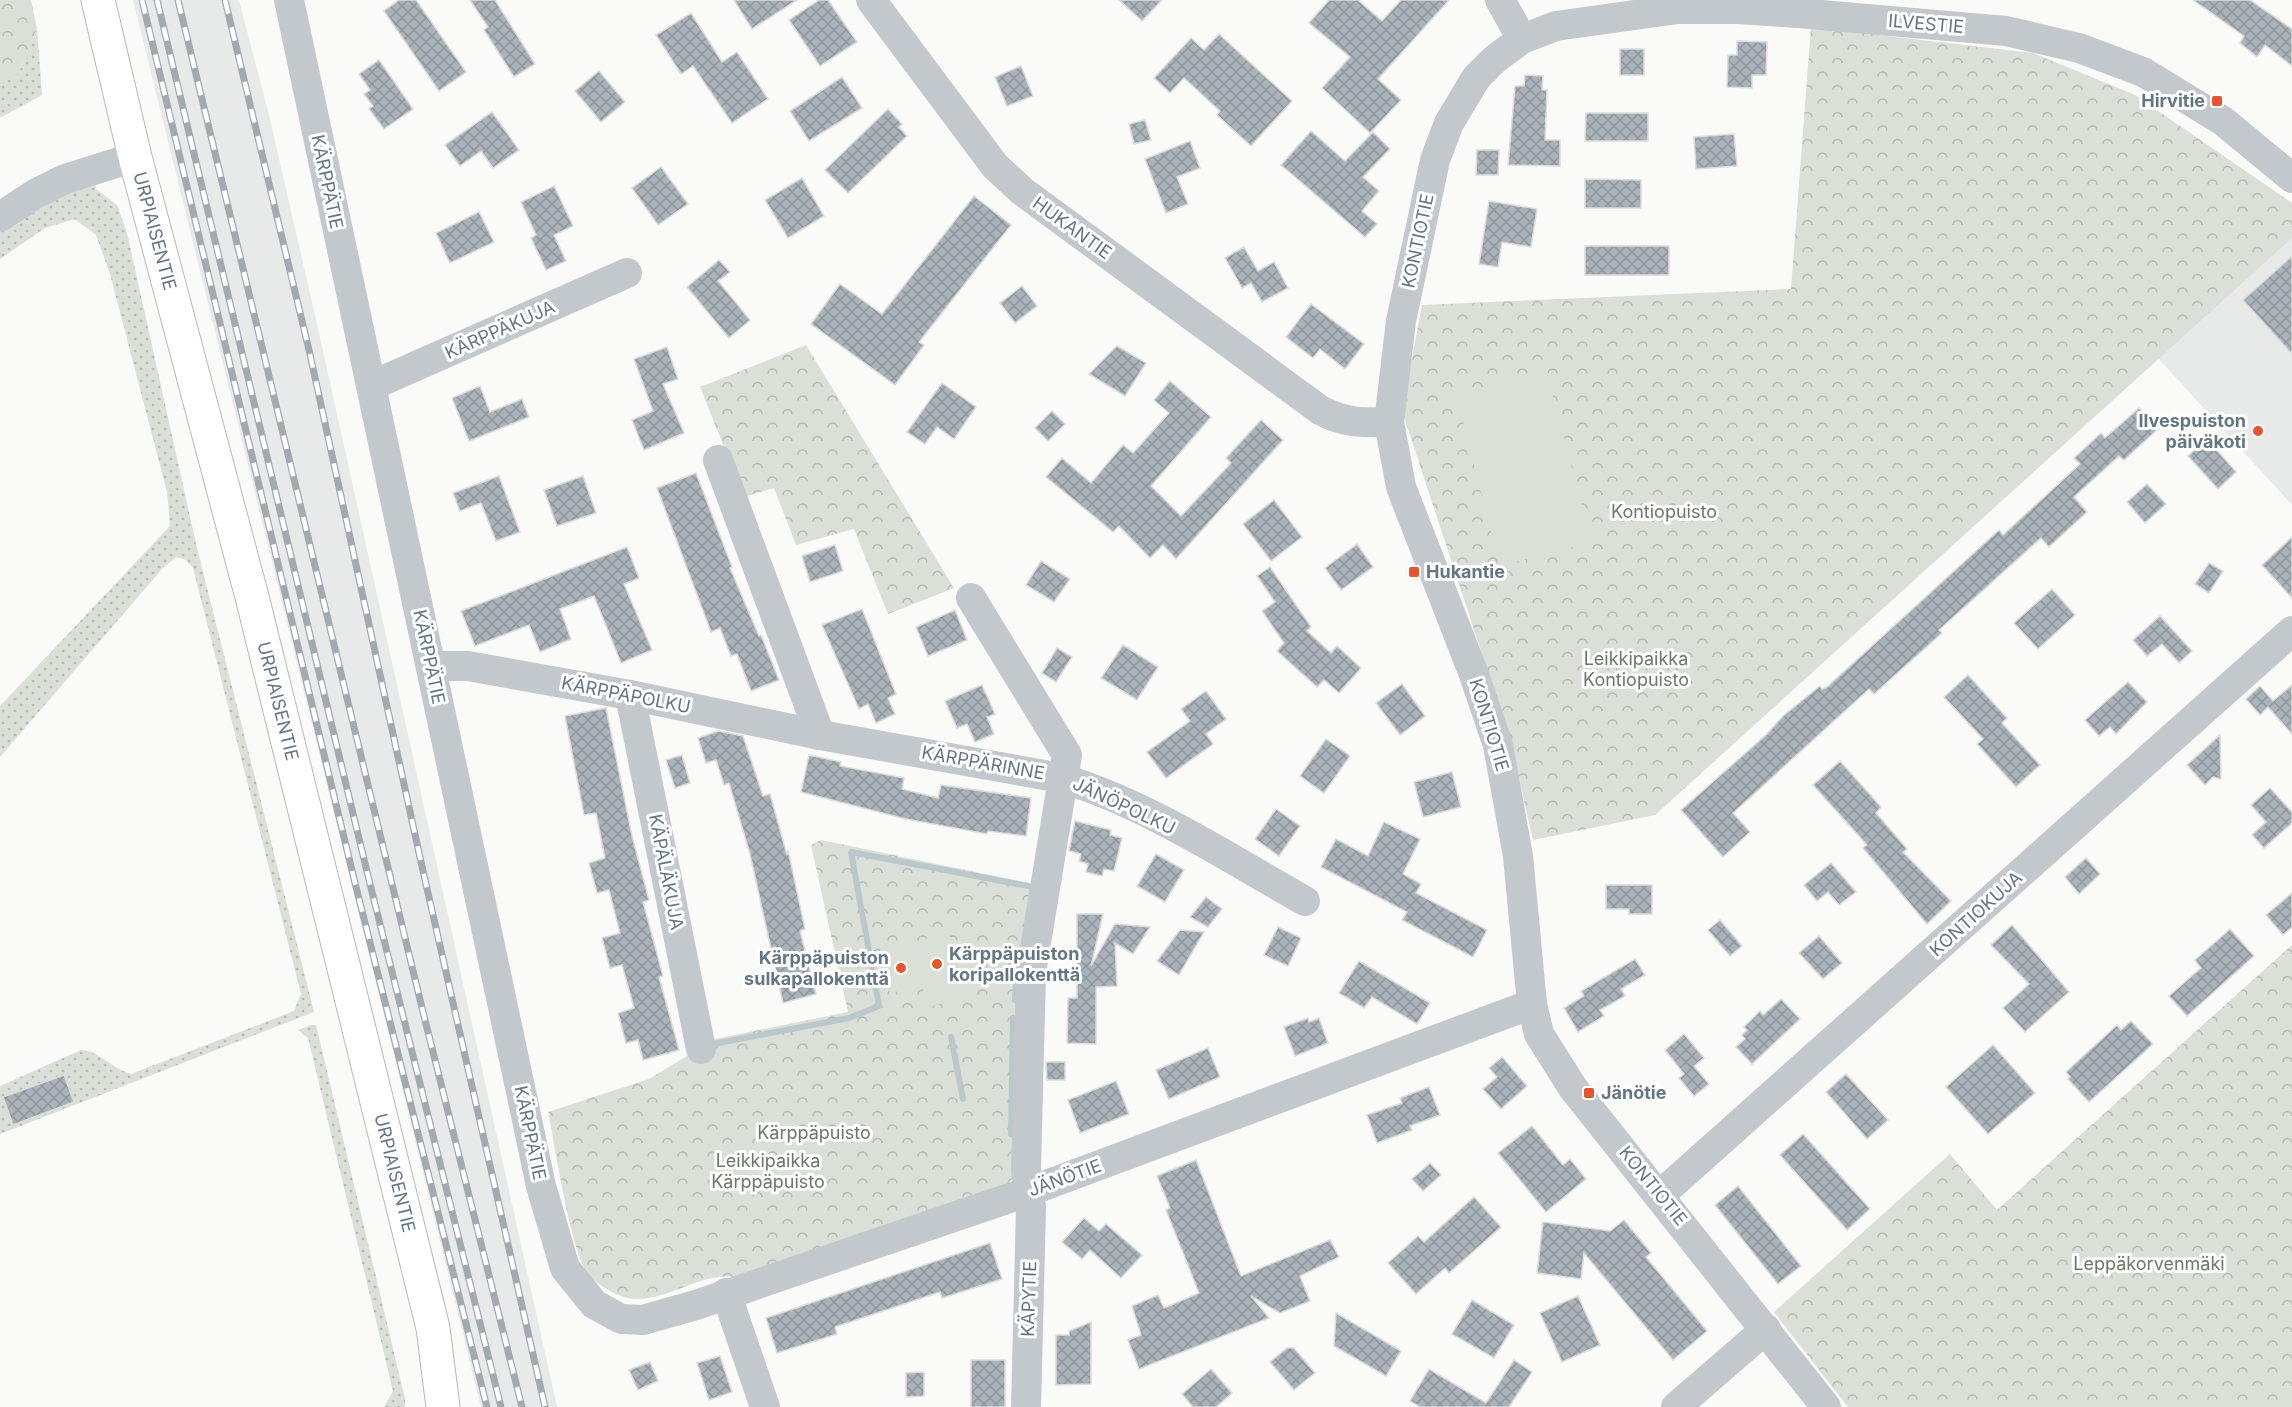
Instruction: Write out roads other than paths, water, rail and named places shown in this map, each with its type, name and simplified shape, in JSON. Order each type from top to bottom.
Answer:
[{"type":"main road","name":"URPIAISENTIE","points":[[98,0],[135,157],[226,495],[433,1328],[443,1407]]},
{"type":"street","name":"KÄRPPÄTIE","points":[[289,0],[373,386],[541,1186],[565,1268],[594,1304]]},
{"type":"street","name":"HUKANTIE","points":[[871,0],[995,166],[1022,191],[1320,410],[1337,420],[1353,423],[1389,422]]},
{"type":"street","points":[[1500,0],[1522,39]]},
{"type":"street","name":"ILVESTIE","points":[[1522,39],[1556,26],[1678,9],[1737,9],[1950,26],[2028,35],[2079,48],[2143,72],[2223,121],[2292,178]]},
{"type":"street","name":"KONTIOTIE","points":[[1522,39],[1495,59],[1476,78],[1449,123],[1434,160],[1401,321],[1389,422],[1401,487],[1473,672],[1498,745],[1518,856],[1532,1004],[1539,1034],[1554,1062],[1826,1407]]},
{"type":"street","points":[[0,217],[35,194],[65,179],[135,157]]},
{"type":"street","name":"KÄRPPÄKUJA","points":[[373,386],[627,273]]},
{"type":"street","points":[[718,460],[820,735]]},
{"type":"street","name":"JÄNÖPOLKU","points":[[971,598],[1067,755],[1061,778],[1084,785],[1141,811],[1305,901]]},
{"type":"street","name":"KONTIOKUJA","points":[[1660,1195],[2292,632]]},
{"type":"street","name":"KÄRPPÄPOLKU","points":[[431,666],[468,666],[630,695],[820,735]]},
{"type":"street","name":"KÄPÄLÄKUJA","points":[[630,695],[701,1049]]},
{"type":"street","name":"KÄRPPÄRINNE","points":[[820,735],[1061,778],[1030,973],[1026,1170],[1030,1191]]},
{"type":"street","name":"JÄNÖTIE","points":[[594,1304],[621,1319],[643,1320],[696,1305],[1030,1191],[1532,1004]]},
{"type":"street","name":"KÄPYTIE","points":[[1026,1407],[1030,1191]]},
{"type":"street","points":[[726,1293],[765,1407]]},
{"type":"street","points":[[1676,1407],[1766,1329]]},
{"type":"waterway","points":[[713,1044],[849,1018],[879,1006],[851,852],[1033,887],[1032,890]]},
{"type":"waterway","points":[[1015,1000],[1016,986]]},
{"type":"waterway","points":[[1011,1134],[1013,1018]]},
{"type":"waterway","points":[[951,1037],[963,1099]]},
{"type":"railway","points":[[142,0],[356,887],[487,1407]]},
{"type":"railway","points":[[157,0],[370,884],[501,1407]]},
{"type":"railway","points":[[178,0],[423,1012],[522,1407]]},
{"type":"railway","points":[[225,0],[309,350],[423,871],[545,1407]]},
{"type":"place","name":"Hirvitie","points":[[2217,101]]},
{"type":"place","name":"Ilvespuiston päiväkoti","points":[[2258,431]]},
{"type":"place","name":"Hukantie","points":[[1414,572]]},
{"type":"place","name":"Kärppäpuiston koripallokenttä","points":[[937,964]]},
{"type":"place","name":"Kärppäpuiston sulkapallokenttä","points":[[901,968]]},
{"type":"place","name":"Jänötie","points":[[1589,1093]]},
{"type":"park label","name":"Kontiopuisto","points":[[1664,512]]},
{"type":"park label","name":"Leikkipaikka Kontiopuisto","points":[[1636,669]]},
{"type":"park label","name":"Kärppäpuisto","points":[[814,1133]]},
{"type":"park label","name":"Leikkipaikka Kärppäpuisto","points":[[768,1171]]},
{"type":"park label","name":"Leppäkorvenmäki","points":[[2149,1264]]}]
